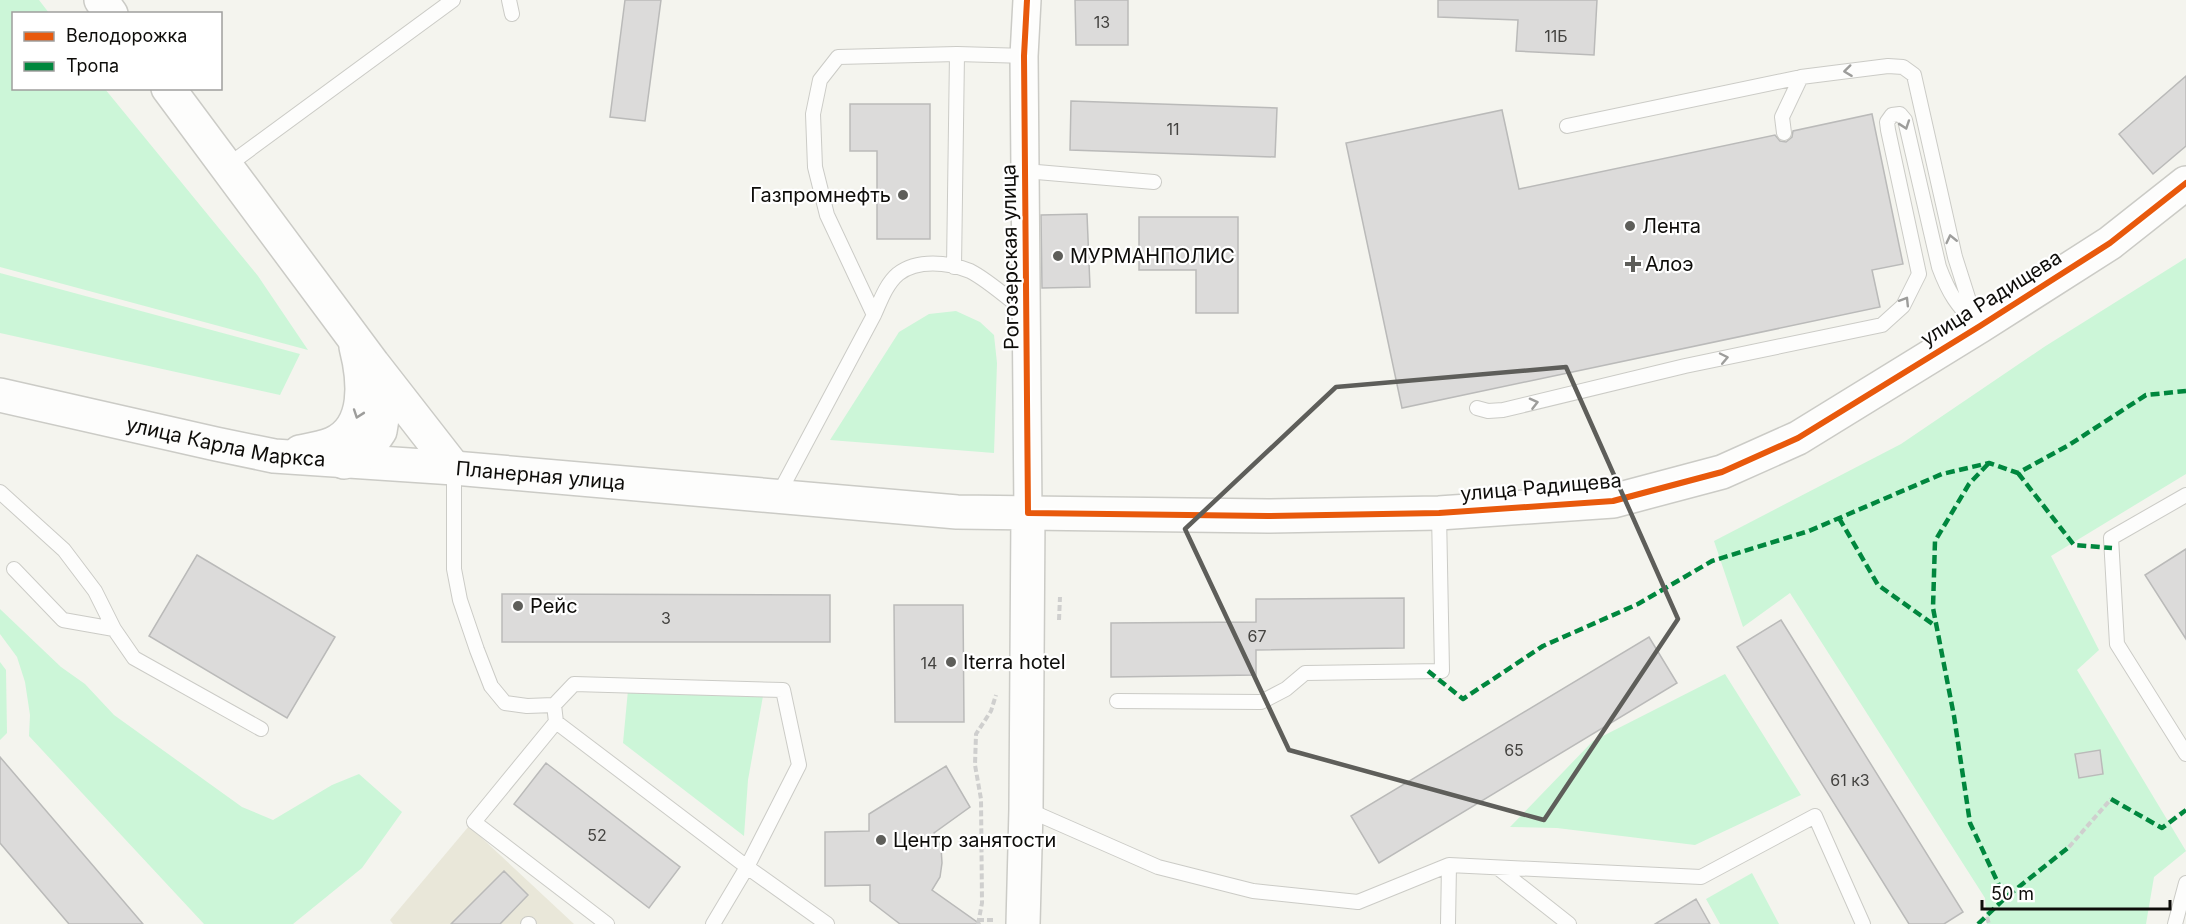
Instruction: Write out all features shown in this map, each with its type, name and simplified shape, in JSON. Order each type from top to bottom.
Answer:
[{"type":"main road","name":"Планерная улица","points":[[170,90],[373,364],[454,468],[776,498],[957,512],[1028,513]]},
{"type":"main road","name":"улица Радищева","points":[[1028,513],[1268,516],[1439,513],[1613,501],[1722,472],[1798,438],[1971,319],[2110,243],[2186,183]]},
{"type":"main road","points":[[274,456],[334,444],[350,430],[358,417],[363,392],[362,368],[354,336]]},
{"type":"main road","points":[[344,462],[365,453],[380,431],[386,394],[373,364]]},
{"type":"main road","name":"улица Карла Маркса","points":[[0,395],[274,456],[454,468]]},
{"type":"main road","points":[[1023,924],[1028,513]]},
{"type":"street","name":"Рогозерская улица","points":[[1027,0],[1024,56],[1028,513]]},
{"type":"lane","points":[[227,166],[450,1]]},
{"type":"lane","points":[[874,315],[827,215],[815,167],[813,114],[820,80],[838,57],[957,54],[1024,56]]},
{"type":"lane","points":[[954,267],[957,54]]},
{"type":"lane","points":[[1567,126],[1801,77],[1888,66],[1903,67],[1914,75],[1955,257],[1968,295],[1971,319]]},
{"type":"lane","points":[[1784,133],[1782,117],[1801,77]]},
{"type":"lane","points":[[1477,408],[1488,411],[1503,410],[1685,366],[1882,325],[1903,306],[1919,274],[1888,130],[1887,122],[1892,115],[1900,114],[1905,120],[1939,267],[1948,289],[1971,319]]},
{"type":"lane","points":[[1025,171],[1155,182]]},
{"type":"lane","points":[[776,498],[887,288],[897,274],[932,262],[954,267],[970,272],[1027,313]]},
{"type":"lane","points":[[454,468],[454,569],[460,600],[491,686],[505,703],[527,706],[554,705],[574,684],[783,690],[799,765],[747,867],[713,924]]},
{"type":"lane","points":[[0,492],[64,550],[95,591],[114,629],[134,658],[261,729]]},
{"type":"lane","points":[[2186,495],[2111,538],[2117,644],[2186,754]]},
{"type":"lane","points":[[1117,701],[1262,702],[1286,689],[1305,673],[1442,671],[1439,513]]},
{"type":"lane","points":[[14,569],[63,620],[114,629]]},
{"type":"lane","points":[[554,705],[556,722],[474,822],[607,924]]},
{"type":"lane","points":[[556,722],[747,867],[827,924]]},
{"type":"lane","points":[[1026,809],[1158,867],[1253,891],[1358,902],[1449,865],[1701,877],[1815,816],[1863,924]]},
{"type":"lane","points":[[1448,924],[1449,865]]},
{"type":"lane","points":[[1497,868],[1569,924]]},
{"type":"lane","points":[[2175,924],[2186,883]]},
{"type":"path","points":[[978,924],[982,891],[981,799],[975,765],[976,734],[991,711],[996,694]]},
{"type":"path","points":[[2069,847],[2111,799]]},
{"type":"path","points":[[1987,917],[1989,924]]},
{"type":"highlighted area","points":[[1566,367],[1678,619],[1544,820],[1289,750],[1185,529],[1336,387]]},
{"type":"shaded area","points":[[469,826],[574,924],[393,924],[390,920]]},
{"type":"green space","points":[[0,0],[39,0],[48,12],[12,12],[12,90],[106,90],[258,276],[308,350],[0,267]]},
{"type":"green space","points":[[2186,258],[2186,474],[2051,556],[2099,650],[2077,670],[2186,851],[2154,877],[2146,924],[1987,924],[1985,898],[1790,593],[1743,627],[1714,541],[1901,444],[2044,347]]},
{"type":"green space","points":[[0,273],[300,354],[280,395],[0,333]]},
{"type":"green space","points":[[956,311],[980,322],[994,335],[997,363],[994,453],[830,440],[899,332],[929,314]]},
{"type":"green space","points":[[0,609],[61,667],[85,684],[114,715],[242,807],[273,820],[332,785],[359,774],[402,812],[362,868],[293,924],[204,924],[29,736],[30,715],[25,682],[17,657],[0,634]]},
{"type":"green space","points":[[0,662],[6,670],[7,733],[0,740]]},
{"type":"green space","points":[[1725,674],[1801,795],[1695,845],[1557,828],[1510,827],[1593,741]]},
{"type":"green space","points":[[628,690],[763,696],[748,780],[744,836],[623,743]]},
{"type":"green space","points":[[1752,873],[1779,924],[1720,924],[1706,899]]},
{"type":"building","points":[[625,0],[661,0],[645,121],[610,117]]},
{"type":"building","points":[[1075,0],[1128,0],[1128,45],[1076,45]]},
{"type":"building","points":[[1438,0],[1597,0],[1594,55],[1516,51],[1518,20],[1438,17]]},
{"type":"building","points":[[2186,76],[2186,146],[2153,174],[2119,134]]},
{"type":"building","points":[[1071,101],[1277,108],[1275,157],[1070,150]]},
{"type":"building","name":"Газпромнефть","points":[[850,104],[930,104],[930,239],[877,239],[877,151],[850,151]]},
{"type":"building","name":"Лента","points":[[1502,110],[1519,189],[1775,135],[1780,141],[1786,142],[1792,137],[1793,131],[1872,114],[1903,264],[1872,270],[1880,307],[1402,408],[1346,143]]},
{"type":"building","points":[[1087,214],[1090,287],[1042,288],[1041,215]]},
{"type":"building","points":[[1139,217],[1238,217],[1238,313],[1196,313],[1196,270],[1139,270]]},
{"type":"building","points":[[2186,549],[2186,639],[2145,575]]},
{"type":"building","points":[[197,555],[335,637],[287,718],[149,636]]},
{"type":"building","points":[[502,594],[830,595],[830,642],[502,642]]},
{"type":"building","points":[[1404,598],[1404,648],[1256,650],[1256,675],[1111,677],[1111,623],[1256,622],[1256,599]]},
{"type":"building","points":[[894,605],[963,605],[964,722],[895,722]]},
{"type":"building","points":[[1781,620],[1963,912],[1944,924],[1909,924],[1737,647]]},
{"type":"building","points":[[1649,637],[1677,683],[1379,863],[1351,816]]},
{"type":"building","points":[[2100,750],[2103,774],[2079,778],[2075,754]]},
{"type":"building","points":[[0,757],[143,924],[69,924],[0,843]]},
{"type":"building","points":[[546,763],[680,867],[649,908],[514,804]]},
{"type":"building","name":"Центр занятости","points":[[946,766],[970,807],[934,833],[941,847],[942,863],[940,877],[932,890],[980,924],[900,924],[870,901],[870,885],[825,886],[825,832],[869,831],[869,814]]},
{"type":"building","points":[[504,871],[528,895],[500,924],[451,924]]},
{"type":"building","points":[[1696,899],[1710,924],[1655,924]]},
{"type":"marked path","points":[[1428,671],[1463,699],[1543,646],[1638,604],[1712,561],[1809,531],[1942,474],[1989,463],[2018,473],[2069,445],[2146,395],[2186,391]]},
{"type":"marked path","points":[[1988,464],[1969,484],[1935,541],[1933,608],[1954,716],[1970,823],[2005,898]]},
{"type":"marked path","points":[[2018,473],[2074,545],[2112,548]]},
{"type":"marked path","points":[[1839,518],[1878,585],[1937,627]]},
{"type":"marked path","points":[[2111,799],[2162,828],[2186,810]]},
{"type":"marked path","points":[[1978,924],[2005,898],[2069,847]]},
{"type":"cycle path","points":[[1027,0],[1024,56],[1028,513],[1268,516],[1439,513],[1613,501],[1722,472],[1798,438],[1980,326],[2110,243],[2186,183]]},
{"type":"place","name":"Газпромнефть","points":[[903,195]]},
{"type":"place","name":"Лента","points":[[1630,226]]},
{"type":"place","name":"МУРМАНПОЛИС","points":[[1058,256]]},
{"type":"place","name":"Алоэ","points":[[1633,264]]},
{"type":"place","name":"Рейс","points":[[518,606]]},
{"type":"place","name":"Iterra hotel","points":[[951,662]]},
{"type":"place","name":"Центр занятости","points":[[881,840]]}]
